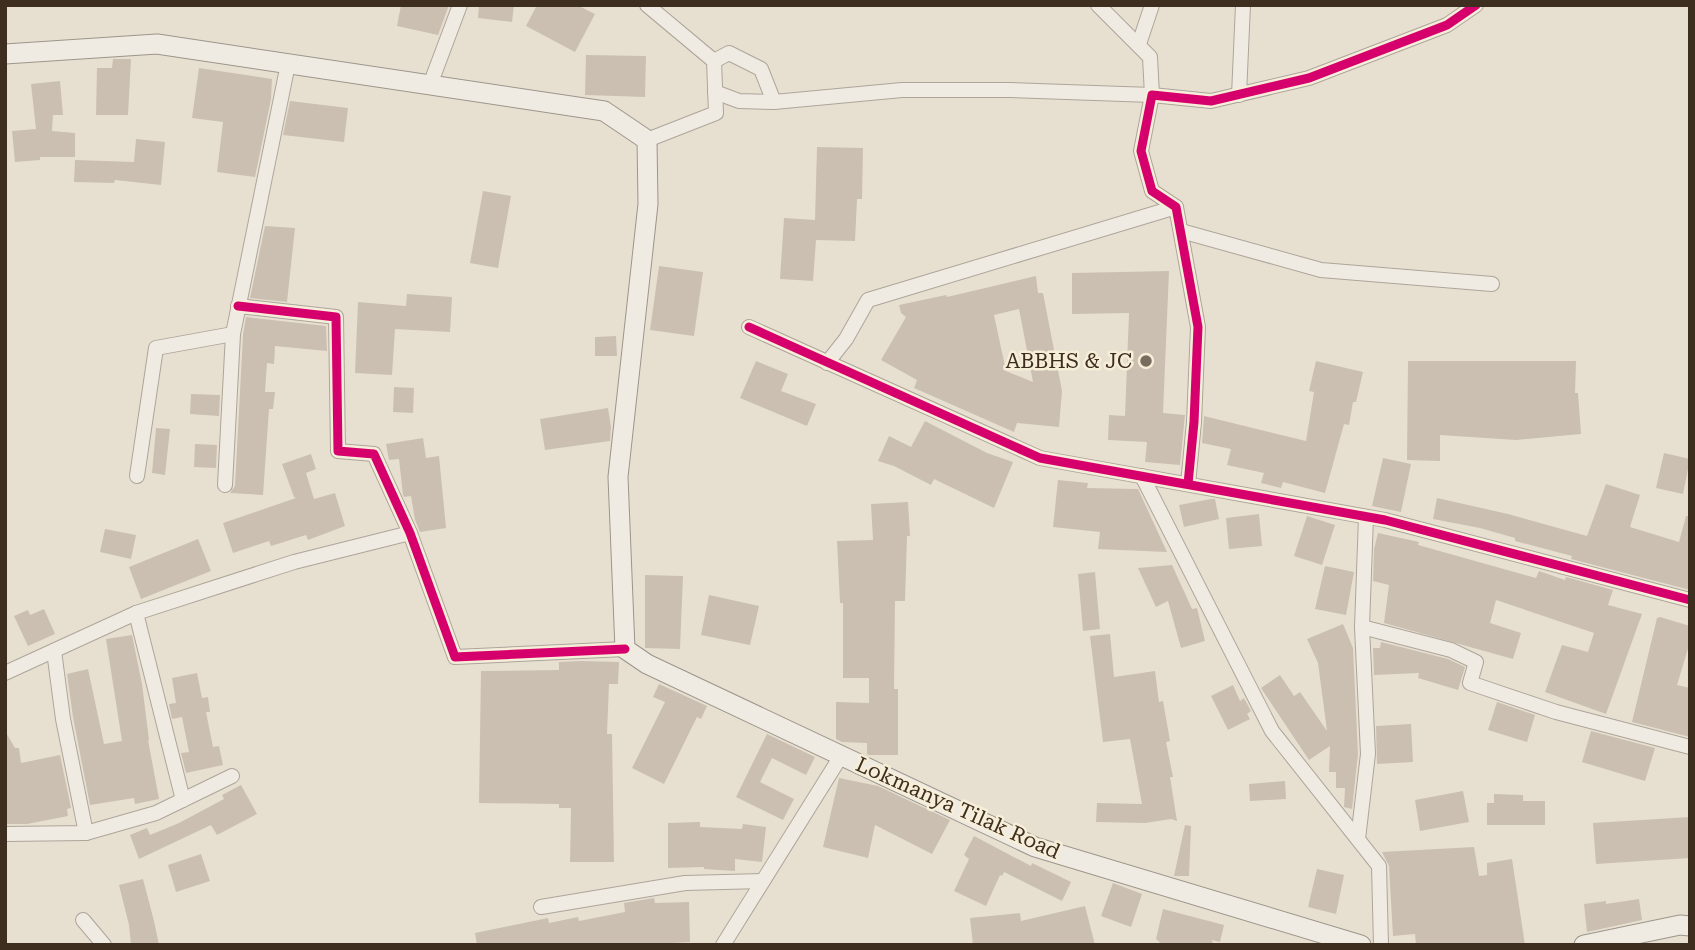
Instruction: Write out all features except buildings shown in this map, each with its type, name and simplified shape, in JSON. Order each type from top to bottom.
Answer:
[{"type":"main road","points":[[5,54],[157,44],[604,111],[648,140],[648,204],[618,477],[625,649]]},
{"type":"main road","name":"Lokmanya Tilak Road","points":[[625,649],[647,664],[1035,847],[1361,945]]},
{"type":"main road","points":[[1584,945],[1680,925],[1690,926]]},
{"type":"street","points":[[430,85],[460,5]]},
{"type":"street","points":[[647,5],[714,61],[716,113],[648,140]]},
{"type":"street","points":[[1098,5],[1150,57],[1152,95],[1141,152],[1152,191],[1177,207],[1198,327],[1188,484]]},
{"type":"street","points":[[1139,44],[1152,5]]},
{"type":"street","points":[[1239,95],[1243,5]]},
{"type":"street","points":[[715,92],[739,101],[774,102],[902,90],[1010,90],[1152,95],[1211,101],[1309,78],[1447,25],[1476,5]]},
{"type":"street","points":[[714,61],[729,53],[761,69],[774,102]]},
{"type":"street","points":[[225,485],[233,334],[288,64]]},
{"type":"street","points":[[827,363],[846,339],[867,300],[1177,207]]},
{"type":"street","points":[[1181,231],[1321,270],[1492,284]]},
{"type":"street","points":[[238,306],[336,317],[338,451],[374,454],[410,533],[455,657],[625,649]]},
{"type":"street","points":[[749,327],[1040,458],[1366,517],[1690,600]]},
{"type":"street","points":[[137,476],[156,348],[233,334]]},
{"type":"street","points":[[1143,476],[1272,731],[1380,866],[1381,945]]},
{"type":"street","points":[[1358,839],[1368,754],[1362,627],[1366,517]]},
{"type":"street","points":[[5,673],[136,613],[294,562],[410,533]]},
{"type":"street","points":[[136,613],[183,800]]},
{"type":"street","points":[[1362,627],[1451,650],[1476,662],[1470,683],[1556,712],[1690,747]]},
{"type":"street","points":[[54,651],[63,719],[86,833]]},
{"type":"street","points":[[723,945],[841,756]]},
{"type":"street","points":[[5,834],[86,833],[156,813],[232,776]]},
{"type":"street","points":[[541,907],[685,883],[763,881]]},
{"type":"street","points":[[83,920],[104,945]]},
{"type":"cycle path","points":[[1188,484],[1198,327],[1176,207],[1152,191],[1141,151],[1152,95],[1211,101],[1309,78],[1447,25],[1476,5]]},
{"type":"cycle path","points":[[238,306],[336,317],[338,451],[374,454],[410,533],[455,657],[625,649]]},
{"type":"cycle path","points":[[749,327],[1040,458],[1385,520],[1690,600]]},
{"type":"place","name":"ABBHS & JC","points":[[1146,361]]}]
